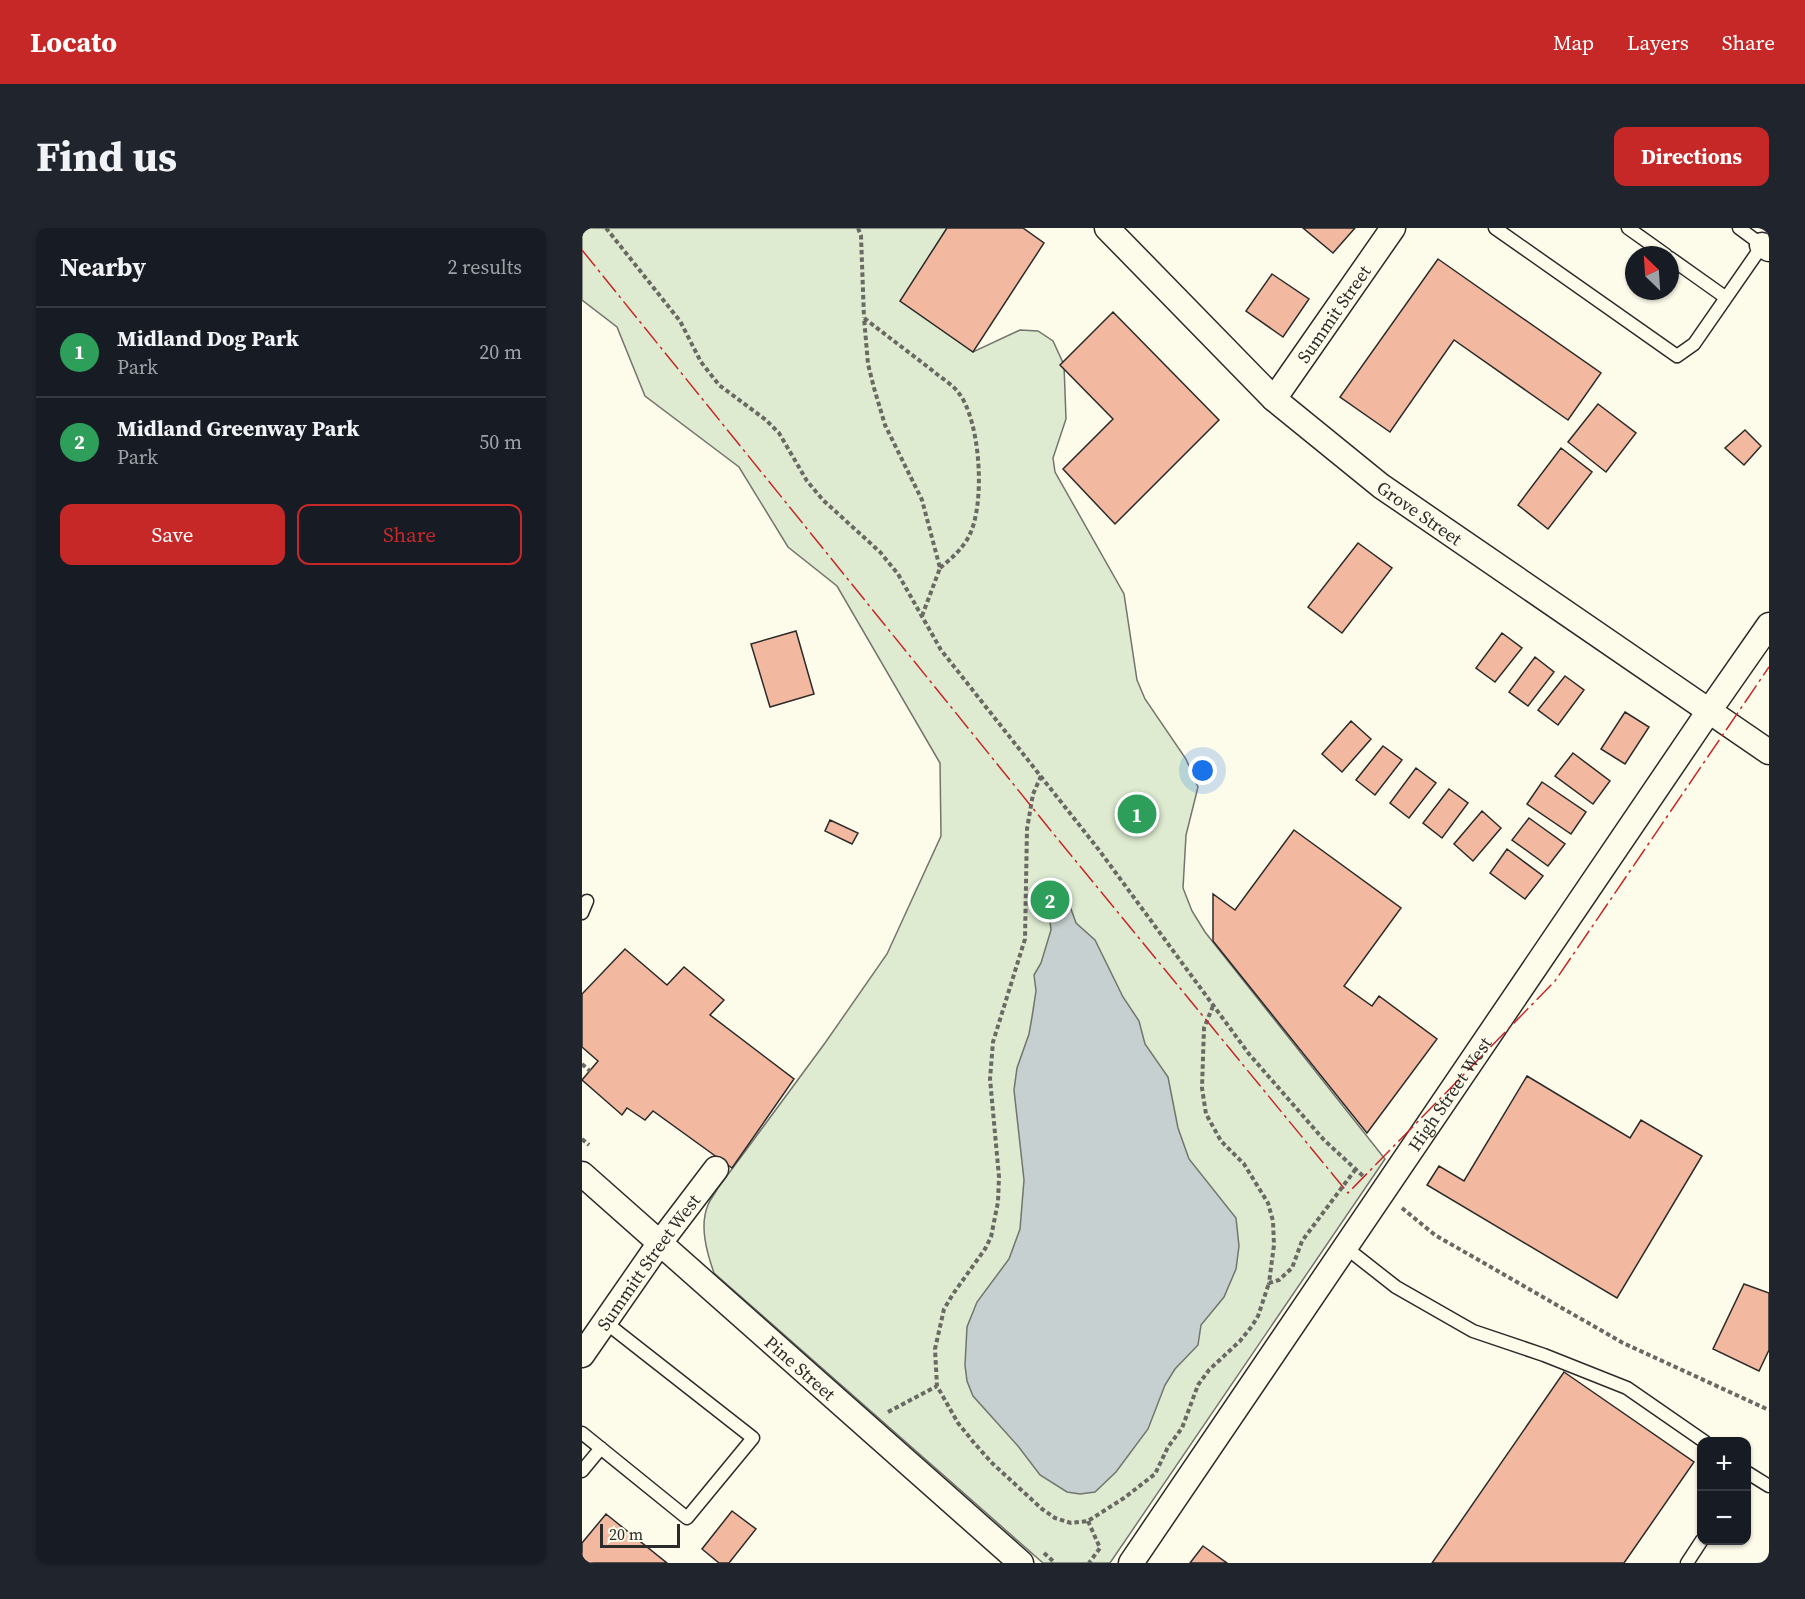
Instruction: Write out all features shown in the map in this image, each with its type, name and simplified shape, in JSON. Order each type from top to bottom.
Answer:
[{"type":"street","name":"Grove Street","points":[[1107,228],[1274,399],[1381,486],[1769,752]]},
{"type":"street","name":"Summit Street","points":[[1274,399],[1393,228]]},
{"type":"street","name":"High Street West","points":[[1131,1563],[1769,625]]},
{"type":"street","name":"Summitt Street West","points":[[582,1355],[716,1169]]},
{"type":"street","name":"Pine Street","points":[[582,1174],[750,1321],[829,1394],[1029,1555]]},
{"type":"lane","points":[[1495,228],[1677,356],[1694,344],[1725,297],[1767,244],[1739,228]]},
{"type":"lane","points":[[1628,228],[1654,246]]},
{"type":"lane","points":[[1679,264],[1725,297]]},
{"type":"lane","points":[[1344,1247],[1396,1287],[1473,1331],[1544,1355],[1627,1388],[1698,1437]]},
{"type":"lane","points":[[582,1433],[687,1518],[753,1438],[605,1322]]},
{"type":"lane","points":[[582,1471],[601,1448]]},
{"type":"lane","points":[[1751,1475],[1769,1486]]},
{"type":"lane","points":[[1687,1563],[1699,1545]]},
{"type":"path","points":[[606,228],[680,321],[701,362],[719,385],[779,433],[807,481],[823,500],[880,552],[898,574],[941,650],[1099,850],[1256,1062],[1324,1140],[1371,1182]]},
{"type":"path","points":[[858,228],[862,244],[868,364],[885,425],[922,500],[940,568]]},
{"type":"path","points":[[864,318],[958,391],[969,410],[974,428],[979,481],[978,506],[969,537],[956,555],[940,568],[921,617]]},
{"type":"path","points":[[1041,776],[1030,808],[1027,830],[1025,939],[993,1042],[990,1078],[999,1177],[998,1202],[991,1237],[985,1249],[952,1294],[944,1309],[935,1349],[937,1386],[958,1423],[993,1463],[1042,1509],[1055,1518],[1071,1523],[1088,1521],[1124,1498],[1155,1474],[1168,1447],[1182,1428],[1198,1385],[1209,1370],[1240,1341],[1252,1326],[1258,1316],[1269,1284],[1274,1245],[1273,1221],[1268,1203],[1244,1164],[1221,1141],[1206,1114],[1202,1088],[1204,1029],[1213,1006]]},
{"type":"path","points":[[582,1064],[590,1071]]},
{"type":"path","points":[[582,1139],[589,1145]]},
{"type":"path","points":[[1269,1284],[1279,1280],[1292,1268],[1306,1234],[1355,1170]]},
{"type":"path","points":[[1397,1204],[1435,1235],[1623,1343],[1769,1410]]},
{"type":"path","points":[[894,1421],[885,1413],[937,1386]]},
{"type":"path","points":[[1088,1521],[1100,1548],[1089,1563]]},
{"type":"path","points":[[1029,1555],[1055,1563]]},
{"type":"green space","points":[[582,228],[947,228],[901,301],[973,352],[1020,330],[1038,331],[1053,341],[1064,365],[1066,419],[1053,458],[1055,472],[1124,594],[1137,680],[1145,699],[1186,759],[1198,787],[1186,835],[1183,888],[1192,911],[1205,932],[1385,1159],[1110,1563],[1043,1563],[714,1273],[704,1230],[705,1213],[709,1203],[887,954],[941,836],[940,763],[837,586],[788,547],[739,467],[645,396],[617,327],[582,300]]},
{"type":"shaded area","points":[[1053,882],[1066,895],[1076,923],[1095,940],[1123,997],[1139,1021],[1145,1044],[1168,1077],[1178,1128],[1189,1159],[1236,1218],[1239,1246],[1236,1269],[1224,1297],[1201,1325],[1198,1345],[1175,1369],[1165,1385],[1148,1429],[1116,1472],[1095,1492],[1080,1494],[1067,1492],[1040,1475],[1018,1446],[973,1396],[967,1381],[965,1365],[967,1327],[977,1302],[1009,1259],[1020,1229],[1024,1180],[1014,1090],[1017,1068],[1029,1034],[1032,1017],[1036,991],[1034,975],[1041,963],[1051,930],[1046,887]]},
{"type":"building","points":[[947,228],[1023,228],[1044,243],[973,352],[900,301]]},
{"type":"building","points":[[1303,228],[1355,228],[1333,253]]},
{"type":"building","points":[[1438,259],[1601,373],[1568,420],[1454,340],[1390,432],[1340,397]]},
{"type":"building","points":[[1272,274],[1309,299],[1283,337],[1246,311]]},
{"type":"building","points":[[1113,312],[1219,420],[1115,524],[1063,469],[1113,419],[1060,365]]},
{"type":"building","points":[[1598,404],[1636,433],[1606,472],[1568,442]]},
{"type":"building","points":[[1745,430],[1761,446],[1744,465],[1725,448]]},
{"type":"building","points":[[1561,448],[1592,472],[1548,529],[1518,505]]},
{"type":"building","points":[[1358,543],[1392,568],[1342,633],[1308,607]]},
{"type":"building","points":[[796,631],[814,694],[770,707],[751,644]]},
{"type":"building","points":[[1502,633],[1522,648],[1495,682],[1476,668]]},
{"type":"building","points":[[1535,657],[1554,672],[1528,706],[1509,692]]},
{"type":"building","points":[[1565,676],[1584,690],[1558,725],[1538,710]]},
{"type":"building","points":[[1625,712],[1649,727],[1625,764],[1601,749]]},
{"type":"building","points":[[1351,721],[1371,739],[1342,772],[1322,754]]},
{"type":"building","points":[[1383,746],[1402,760],[1375,795],[1356,780]]},
{"type":"building","points":[[1573,753],[1610,781],[1593,804],[1555,776]]},
{"type":"building","points":[[1416,768],[1436,783],[1409,818],[1390,803]]},
{"type":"building","points":[[1542,782],[1586,812],[1571,834],[1527,804]]},
{"type":"building","points":[[1449,789],[1468,803],[1442,838],[1423,823]]},
{"type":"building","points":[[1482,811],[1501,828],[1473,861],[1454,844]]},
{"type":"building","points":[[1529,818],[1565,844],[1548,866],[1512,840]]},
{"type":"building","points":[[830,820],[858,833],[852,844],[825,831]]},
{"type":"building","points":[[1294,830],[1401,908],[1344,986],[1372,1006],[1379,996],[1437,1039],[1367,1133],[1213,941],[1213,894],[1235,910]]},
{"type":"building","points":[[1507,849],[1543,876],[1525,899],[1490,873]]},
{"type":"building","points":[[625,949],[667,985],[684,967],[724,1000],[710,1015],[794,1079],[732,1168],[653,1111],[645,1120],[627,1108],[622,1115],[582,1080],[598,1061],[582,1047],[582,994]]},
{"type":"building","points":[[1527,1076],[1630,1138],[1641,1120],[1702,1156],[1617,1298],[1427,1185],[1439,1166],[1464,1181]]},
{"type":"building","points":[[1744,1284],[1769,1293],[1769,1350],[1759,1371],[1713,1349]]},
{"type":"building","points":[[1564,1372],[1694,1462],[1624,1563],[1432,1563]]},
{"type":"building","points":[[732,1511],[756,1529],[729,1563],[719,1563],[702,1549]]},
{"type":"building","points":[[606,1514],[667,1563],[582,1563],[582,1543]]},
{"type":"building","points":[[1203,1546],[1227,1563],[1190,1563]]},
{"type":"power","points":[[582,250],[1052,832],[1348,1193],[1555,981],[1769,667]]},
{"type":"place","name":"Midland Dog Park","points":[[1137,814]]},
{"type":"place","name":"Midland Greenway Park","points":[[1050,900]]}]
